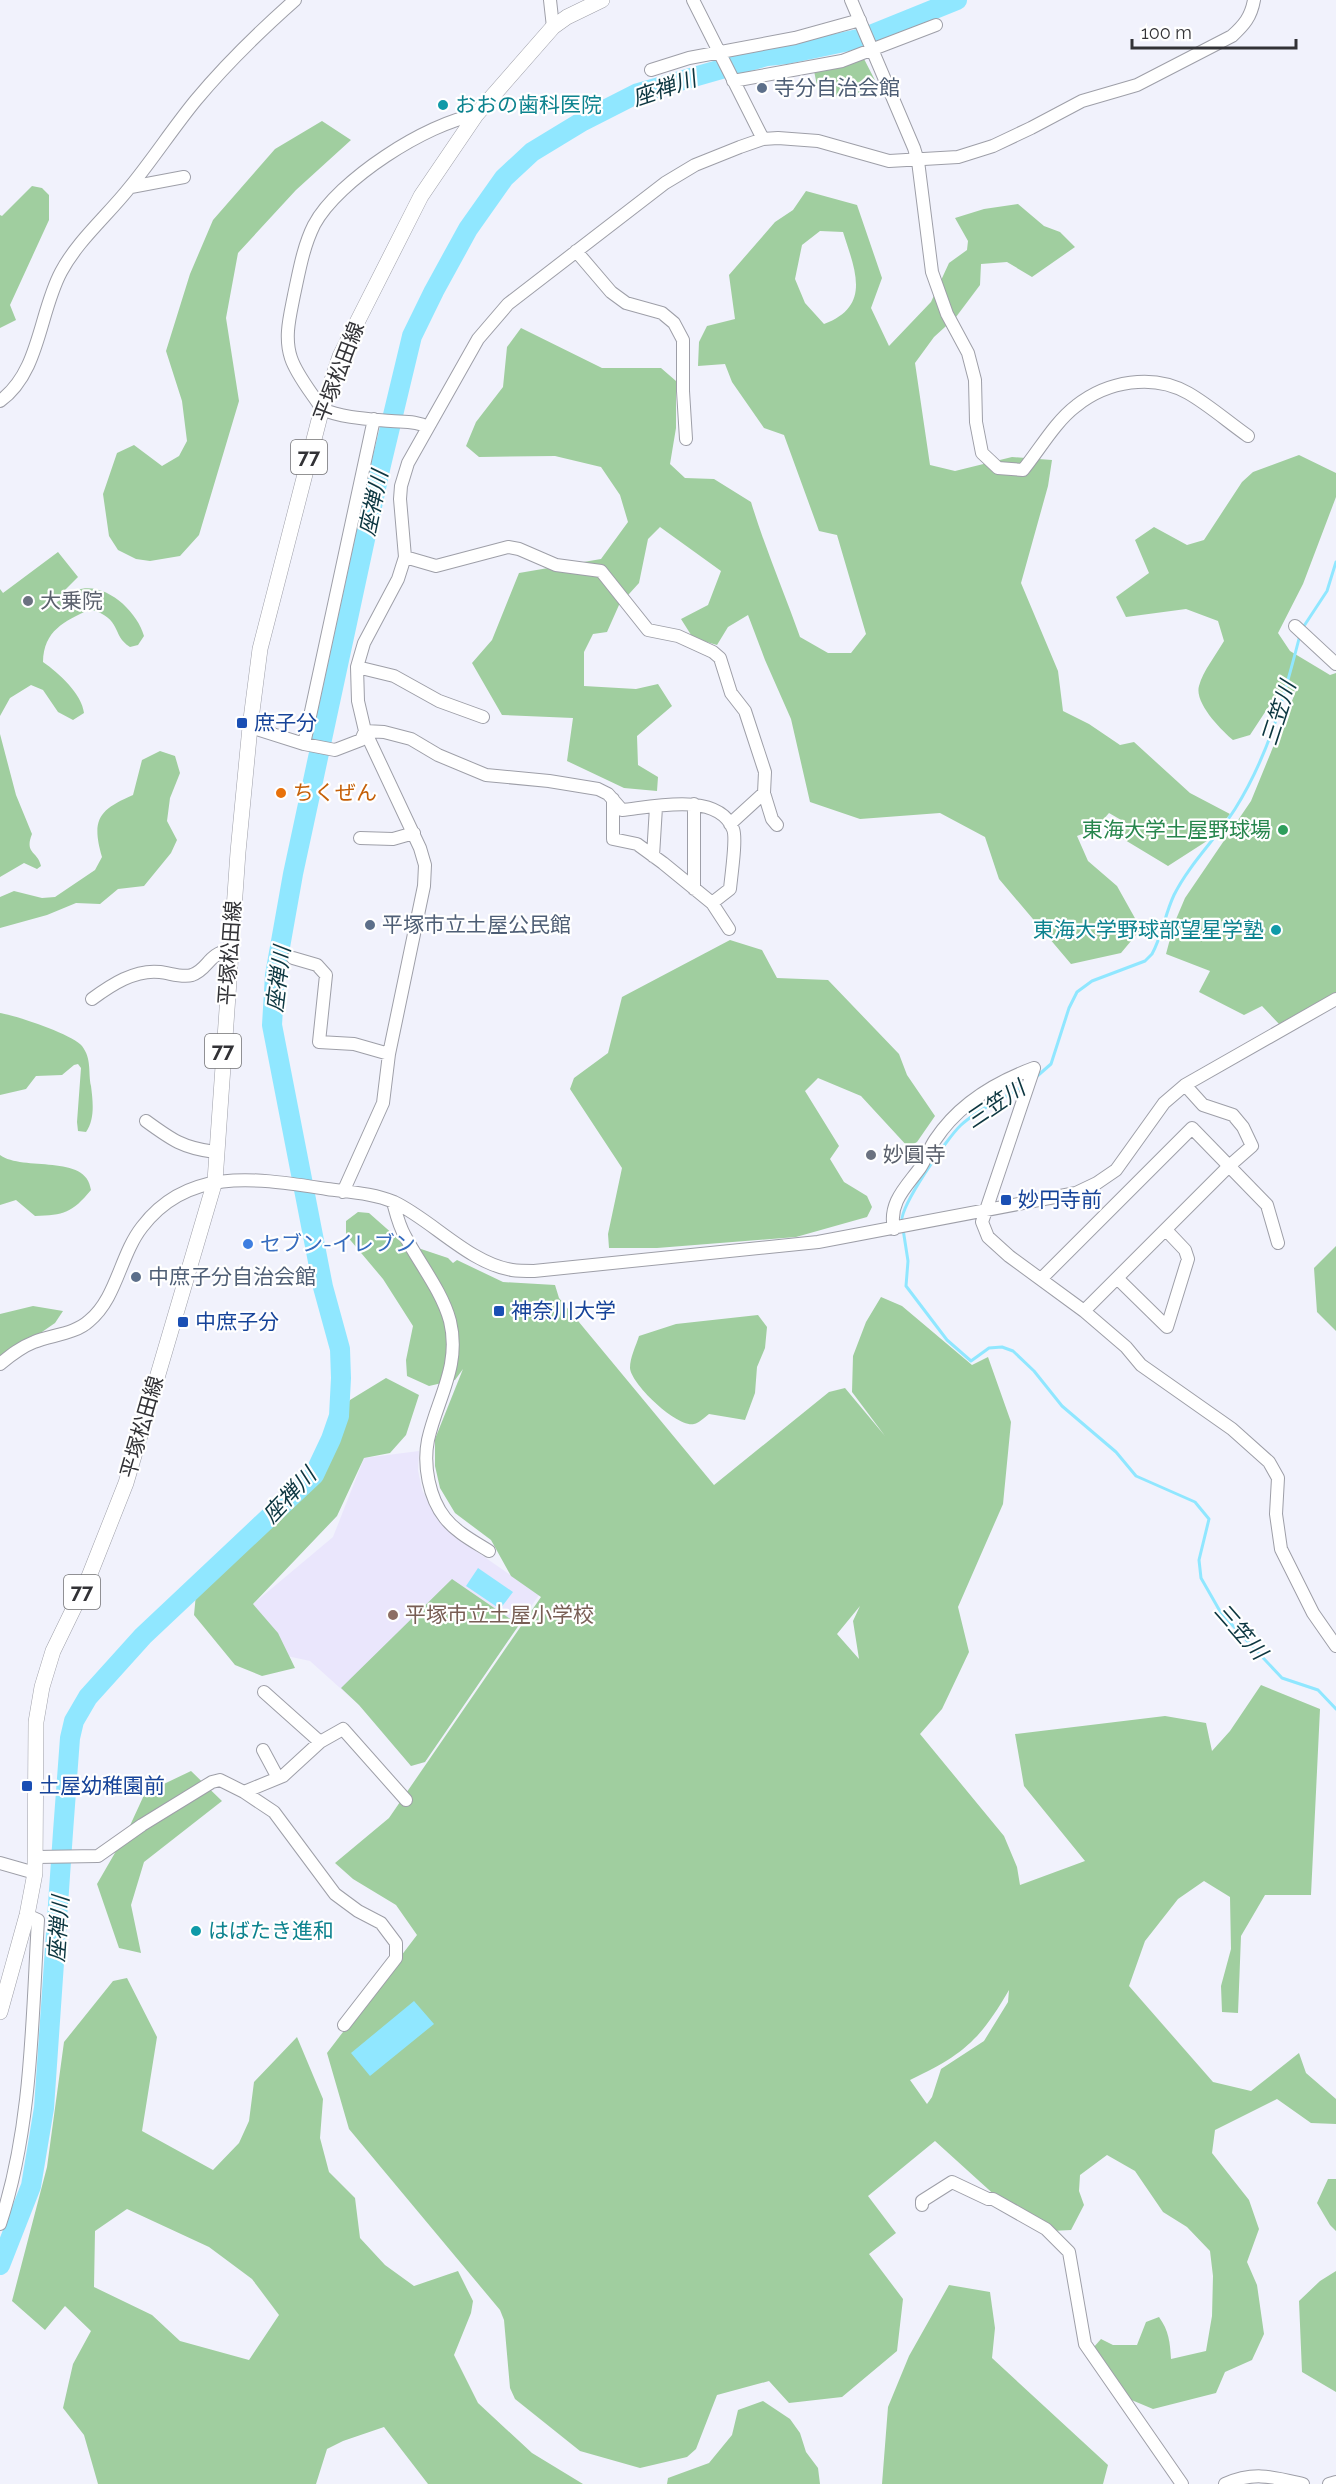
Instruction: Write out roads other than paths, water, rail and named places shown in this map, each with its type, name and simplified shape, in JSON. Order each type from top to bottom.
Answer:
[{"type":"main road","name":"平塚松田線","points":[[0,2012],[4,1984],[27,1915],[35,1873],[35,1746],[36,1722],[42,1687],[53,1651],[88,1579],[126,1483],[215,1181],[215,1152],[230,950],[250,727],[260,649],[322,409],[340,356],[421,196],[476,115],[553,27],[567,17],[602,0]]},
{"type":"street","points":[[0,401],[18,383],[27,368],[61,272],[76,250],[131,187],[196,100],[254,36],[295,0]]},
{"type":"street","points":[[550,0],[553,27]]},
{"type":"street","points":[[693,0],[763,139]]},
{"type":"street","points":[[851,0],[918,161],[932,272],[947,314],[968,353],[975,380],[976,422],[982,453],[998,468],[1023,470],[1060,421],[1076,405],[1112,387],[1134,381],[1162,383],[1187,393],[1248,436]]},
{"type":"street","points":[[343,1192],[383,1103],[389,1054],[424,886],[425,865],[414,833],[365,731],[358,701],[357,667],[364,643],[398,579],[405,557],[401,486],[408,463],[464,363],[494,319],[508,304],[576,251],[665,183],[695,165],[763,139],[796,138],[818,141],[889,161],[958,157],[993,146],[1082,101],[1137,85],[1232,36],[1244,26],[1251,14],[1254,0]]},
{"type":"street","points":[[651,70],[719,52],[795,38],[860,20]]},
{"type":"street","points":[[733,81],[842,61],[936,25]]},
{"type":"street","points":[[428,427],[420,423],[375,419],[322,409],[291,357],[287,330],[303,253],[315,224],[331,202],[362,173],[407,143],[460,118],[476,115]]},
{"type":"street","points":[[131,187],[184,177]]},
{"type":"street","points":[[576,251],[611,292],[626,303],[662,313],[674,323],[683,340],[686,439]]},
{"type":"street","points":[[306,744],[375,419]]},
{"type":"street","points":[[405,557],[436,566],[508,547],[519,549],[556,566],[601,571],[648,630],[678,636],[713,652],[720,658],[731,693],[745,711],[765,772],[764,793],[772,819],[777,825]]},
{"type":"street","points":[[1295,626],[1336,664]]},
{"type":"street","points":[[357,667],[394,676],[439,701],[483,717]]},
{"type":"street","points":[[250,727],[332,750],[339,750],[361,740],[365,731]]},
{"type":"street","points":[[365,731],[384,732],[411,739],[438,755],[486,775],[549,781],[598,789],[608,794],[622,810],[694,804],[711,808],[726,819],[734,830],[730,889],[712,903]]},
{"type":"street","points":[[730,824],[764,793]]},
{"type":"street","points":[[613,799],[613,839],[637,844],[653,856],[712,903],[729,929]]},
{"type":"street","points":[[694,804],[694,889]]},
{"type":"street","points":[[653,856],[656,807]]},
{"type":"street","points":[[360,838],[393,839],[414,833]]},
{"type":"street","points":[[92,999],[106,989],[140,973],[158,971],[190,976],[198,972],[217,952],[230,950]]},
{"type":"street","points":[[293,958],[317,966],[326,975],[319,1042],[354,1044],[389,1054]]},
{"type":"street","points":[[0,1364],[16,1351],[35,1342],[87,1324],[100,1312],[128,1248],[141,1227],[170,1200],[215,1181],[254,1180],[291,1184],[393,1202],[473,1255],[510,1270],[534,1271],[818,1242],[1076,1193],[1097,1184],[1116,1170],[1164,1103],[1185,1085],[1336,999]]},
{"type":"street","points":[[894,1228],[892,1221],[894,1205],[899,1194],[921,1166],[951,1118],[978,1096],[1014,1075],[1034,1068],[982,1222],[988,1237],[1009,1257],[1042,1278],[1084,1311],[1126,1347],[1141,1365],[1232,1429],[1274,1468],[1278,1478],[1276,1514],[1281,1549],[1313,1614],[1336,1646]]},
{"type":"street","points":[[1084,1311],[1228,1167],[1252,1146],[1233,1115],[1203,1105],[1185,1085]]},
{"type":"street","points":[[146,1121],[171,1139],[191,1149],[215,1152]]},
{"type":"street","points":[[1042,1278],[1192,1128],[1268,1205],[1278,1243]]},
{"type":"street","points":[[393,1202],[404,1234],[449,1319],[453,1342],[446,1390],[428,1441],[426,1470],[433,1495],[444,1518],[465,1536],[489,1551]]},
{"type":"street","points":[[1117,1278],[1167,1327],[1188,1258],[1185,1250],[1166,1230]]},
{"type":"street","points":[[264,1692],[320,1742]]},
{"type":"street","points":[[244,1792],[278,1778],[303,1759],[320,1742],[343,1729],[406,1800]]},
{"type":"street","points":[[263,1750],[278,1778]]},
{"type":"street","points":[[36,1857],[99,1856],[142,1825],[212,1782],[220,1780],[244,1792],[274,1812],[335,1894],[358,1911],[381,1923],[396,1943],[396,1958],[344,2025]]},
{"type":"street","points":[[0,1863],[35,1873]]},
{"type":"street","points":[[0,2224],[12,2189],[30,2057],[38,1920],[27,1915]]},
{"type":"street","points":[[922,2205],[922,2201],[952,2182],[988,2199],[993,2199],[1046,2229],[1069,2252],[1085,2344],[1182,2484]]},
{"type":"street","points":[[1225,2484],[1253,2475],[1303,2484]]},
{"type":"street","points":[[1329,2484],[1336,2482]]},
{"type":"water","points":[[478,1568],[513,1592],[500,1609],[466,1586]]},
{"type":"water","points":[[414,2001],[434,2024],[370,2076],[351,2053]]},
{"type":"waterway","name":"座禅川","points":[[0,2265],[31,2186],[44,2108],[70,1738],[74,1721],[88,1697],[143,1636],[314,1475],[339,1416],[340,1349],[323,1287],[272,1025],[275,975],[293,874],[381,465],[412,336],[468,229],[504,178],[532,152],[583,121],[638,93],[767,56],[863,38],[957,0]]},
{"type":"waterway","name":"三笠川","points":[[1302,629],[1327,591],[1336,562]]},
{"type":"waterway","name":"三笠川","points":[[1035,1078],[1051,1064],[1069,1008],[1077,992],[1092,981],[1145,961],[1152,954],[1180,883],[1235,809],[1257,768],[1274,725],[1300,635]]},
{"type":"waterway","name":"三笠川","points":[[902,1223],[903,1215],[915,1189],[961,1125],[1024,1085]]},
{"type":"waterway","name":"三笠川","points":[[903,1229],[908,1261],[906,1286],[947,1340],[971,1361],[989,1348],[1002,1347],[1013,1351],[1034,1371],[1062,1406],[1116,1452],[1136,1476],[1195,1502],[1209,1519],[1199,1560],[1201,1578],[1221,1613],[1282,1678],[1318,1690],[1336,1709]]},
{"type":"place","name":"寺分自治会館","points":[[762,88]]},
{"type":"place","name":"おおの歯科医院","points":[[443,105]]},
{"type":"place","name":"大乗院","points":[[28,601]]},
{"type":"place","name":"庶子分","points":[[242,723]]},
{"type":"place","name":"ちくぜん","points":[[281,793]]},
{"type":"place","name":"東海大学土屋野球場","points":[[1283,830]]},
{"type":"place","name":"平塚市立土屋公民館","points":[[370,925]]},
{"type":"place","name":"東海大学野球部望星学塾","points":[[1276,930]]},
{"type":"place","name":"妙圓寺","points":[[871,1155]]},
{"type":"place","name":"妙円寺前","points":[[1006,1200]]},
{"type":"place","name":"セブン-イレブン","points":[[248,1244]]},
{"type":"place","name":"中庶子分自治会館","points":[[136,1277]]},
{"type":"place","name":"神奈川大学","points":[[499,1311]]},
{"type":"place","name":"中庶子分","points":[[183,1322]]},
{"type":"place","name":"平塚市立土屋小学校","points":[[393,1615]]},
{"type":"place","name":"土屋幼稚園前","points":[[27,1786]]},
{"type":"place","name":"はばたき進和","points":[[196,1931]]}]
